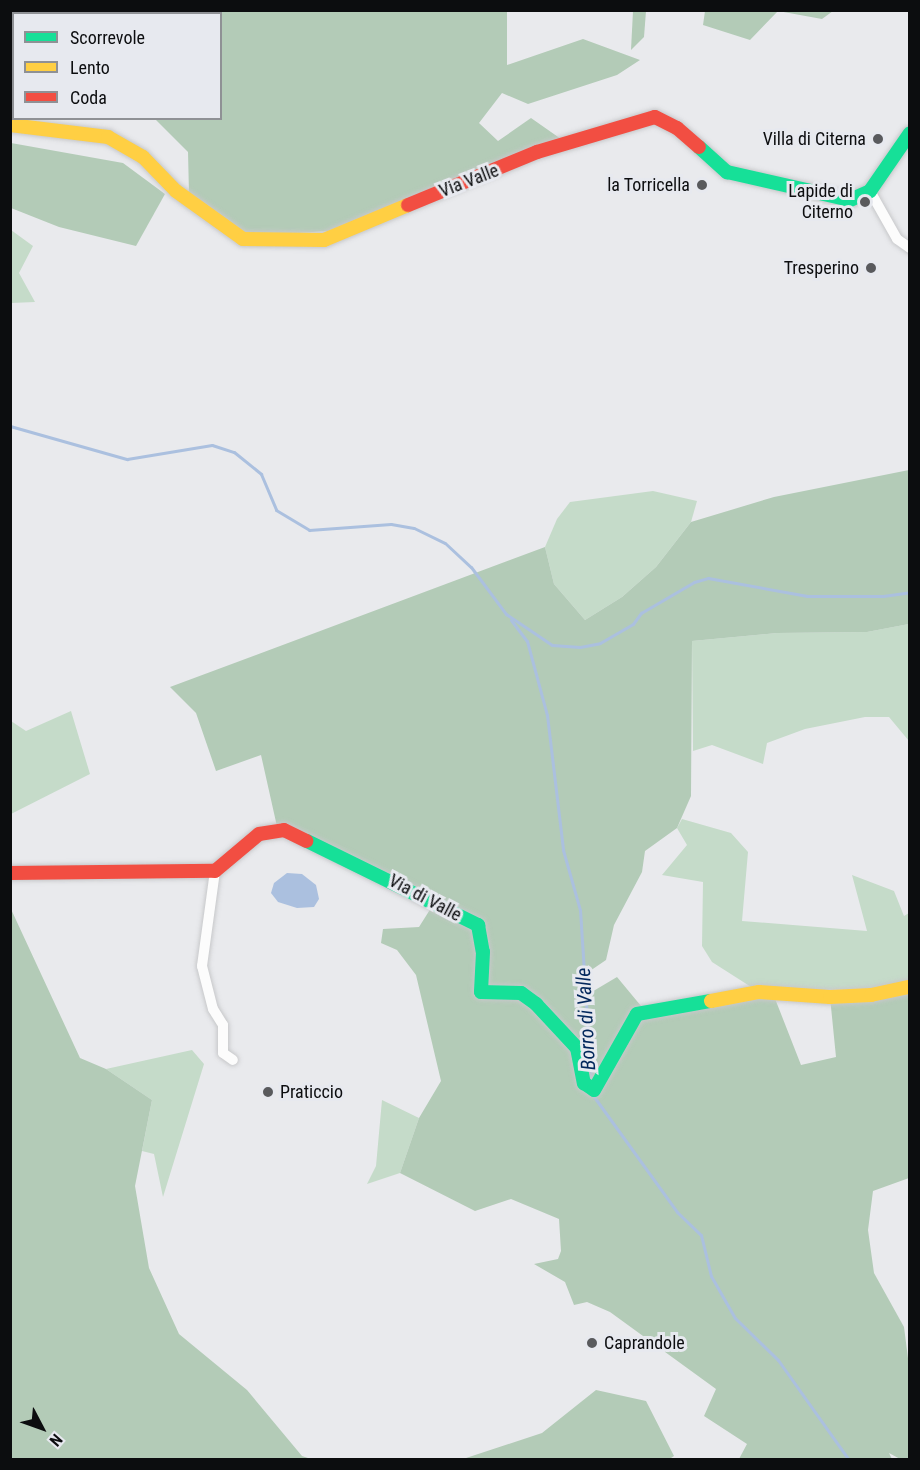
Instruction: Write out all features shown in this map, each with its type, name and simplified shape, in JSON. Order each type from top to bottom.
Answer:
[{"type":"street","name":"Via Valle","points":[[10,124],[108,137],[143,157],[176,191],[243,239],[254,242],[324,240],[345,234],[375,217],[496,172],[537,152],[655,117],[676,128],[727,172],[838,199],[860,198],[870,191]]},
{"type":"street","points":[[909,133],[870,191],[897,239],[909,248]]},
{"type":"street","name":"Via di Valle","points":[[215,871],[259,834],[284,830],[478,925],[483,952],[481,992],[484,995],[520,993],[536,1004],[577,1048],[584,1083],[594,1090],[637,1014],[759,992],[830,997],[871,995],[909,987]]},
{"type":"street","points":[[10,873],[215,871],[202,966],[213,1009],[223,1025],[223,1053],[233,1060]]},
{"type":"green space","points":[[507,10],[507,65],[583,39],[640,60],[617,75],[528,104],[502,93],[479,123],[498,141],[531,118],[561,139],[328,231],[251,236],[189,194],[188,152],[156,120],[222,120],[222,12],[12,12],[11,57],[11,11]]},
{"type":"green space","points":[[705,10],[833,11],[822,19],[778,11],[750,40],[703,25]]},
{"type":"green space","points":[[633,11],[646,11],[644,37],[631,50]]},
{"type":"green space","points":[[11,143],[123,163],[165,194],[136,246],[59,227],[11,208]]},
{"type":"green space","points":[[11,230],[33,246],[19,273],[35,302],[11,303]]},
{"type":"green space","points":[[909,470],[909,624],[867,632],[777,633],[692,641],[691,796],[677,828],[645,851],[642,872],[614,925],[606,960],[584,975],[585,996],[617,977],[646,1012],[774,996],[801,1065],[836,1057],[830,997],[909,987],[909,1178],[873,1191],[868,1230],[874,1273],[904,1327],[910,1374],[909,1459],[900,1459],[889,1453],[892,1459],[739,1459],[747,1444],[704,1416],[716,1389],[610,1312],[587,1302],[574,1305],[565,1282],[534,1264],[558,1259],[561,1251],[559,1219],[511,1199],[475,1211],[400,1173],[419,1118],[441,1081],[416,975],[397,950],[381,943],[383,929],[419,927],[431,908],[278,831],[261,755],[216,771],[196,713],[170,687],[545,547],[554,584],[585,620],[622,597],[656,567],[691,522],[774,497]]},
{"type":"green space","points":[[653,491],[697,501],[691,522],[656,567],[622,597],[585,620],[554,584],[545,547],[557,519],[570,502]]},
{"type":"green space","points":[[909,624],[909,741],[889,717],[865,717],[805,729],[767,743],[763,764],[712,745],[693,751],[692,641],[777,633],[867,632]]},
{"type":"green space","points":[[71,711],[90,774],[11,814],[11,721],[26,731]]},
{"type":"green space","points":[[682,819],[731,833],[748,852],[742,921],[867,931],[852,875],[894,891],[904,916],[909,913],[909,987],[759,992],[712,962],[702,946],[703,882],[662,875],[687,845],[677,828]]},
{"type":"green space","points":[[10,907],[80,1058],[106,1069],[152,1100],[135,1186],[149,1268],[179,1334],[247,1390],[302,1456],[311,1459],[11,1459]]},
{"type":"green space","points":[[192,1050],[204,1064],[163,1197],[154,1154],[142,1151],[152,1100],[106,1069]]},
{"type":"green space","points":[[382,1100],[419,1118],[400,1173],[367,1184],[376,1166]]},
{"type":"green space","points":[[596,1390],[646,1401],[674,1456],[668,1460],[463,1459],[542,1433]]},
{"type":"water","points":[[287,873],[302,874],[316,885],[319,899],[314,907],[297,908],[278,902],[271,893],[274,883]]},
{"type":"waterway","points":[[10,426],[127,459],[212,445],[234,452],[261,474],[276,510],[309,530],[391,524],[414,528],[445,543],[471,567],[506,614],[552,645],[580,647],[600,643],[633,624],[641,613],[694,582],[708,578],[807,596],[883,596],[910,592]]},
{"type":"waterway","name":"Borro di Valle","points":[[511,620],[527,641],[547,715],[563,850],[580,910],[591,1082]]},
{"type":"waterway","name":"Borro di Valle","points":[[592,1094],[677,1212],[701,1235],[711,1276],[735,1318],[778,1360],[849,1460]]},
{"type":"traffic: fast","points":[[699,147],[727,172],[850,200],[870,191],[910,133]]},
{"type":"traffic: fast","points":[[307,841],[478,925],[483,952],[481,992],[521,993],[536,1004],[577,1048],[584,1083],[594,1090],[637,1014],[711,1001]]},
{"type":"traffic: slow","points":[[10,125],[108,137],[143,157],[176,191],[243,239],[324,240],[408,205]]},
{"type":"traffic: slow","points":[[711,1001],[759,992],[830,997],[871,995],[910,987]]},
{"type":"traffic: jam","points":[[408,205],[537,152],[655,117],[677,128],[699,147]]},
{"type":"traffic: jam","points":[[10,873],[215,871],[259,834],[284,830],[307,841]]},
{"type":"place","name":"Villa di Citerna","points":[[878,139]]},
{"type":"place","name":"la Torricella","points":[[702,185]]},
{"type":"place","name":"Lapide di Citerno","points":[[865,202]]},
{"type":"place","name":"Tresperino","points":[[871,268]]},
{"type":"place","name":"Praticcio","points":[[268,1092]]},
{"type":"place","name":"Caprandole","points":[[592,1343]]}]
